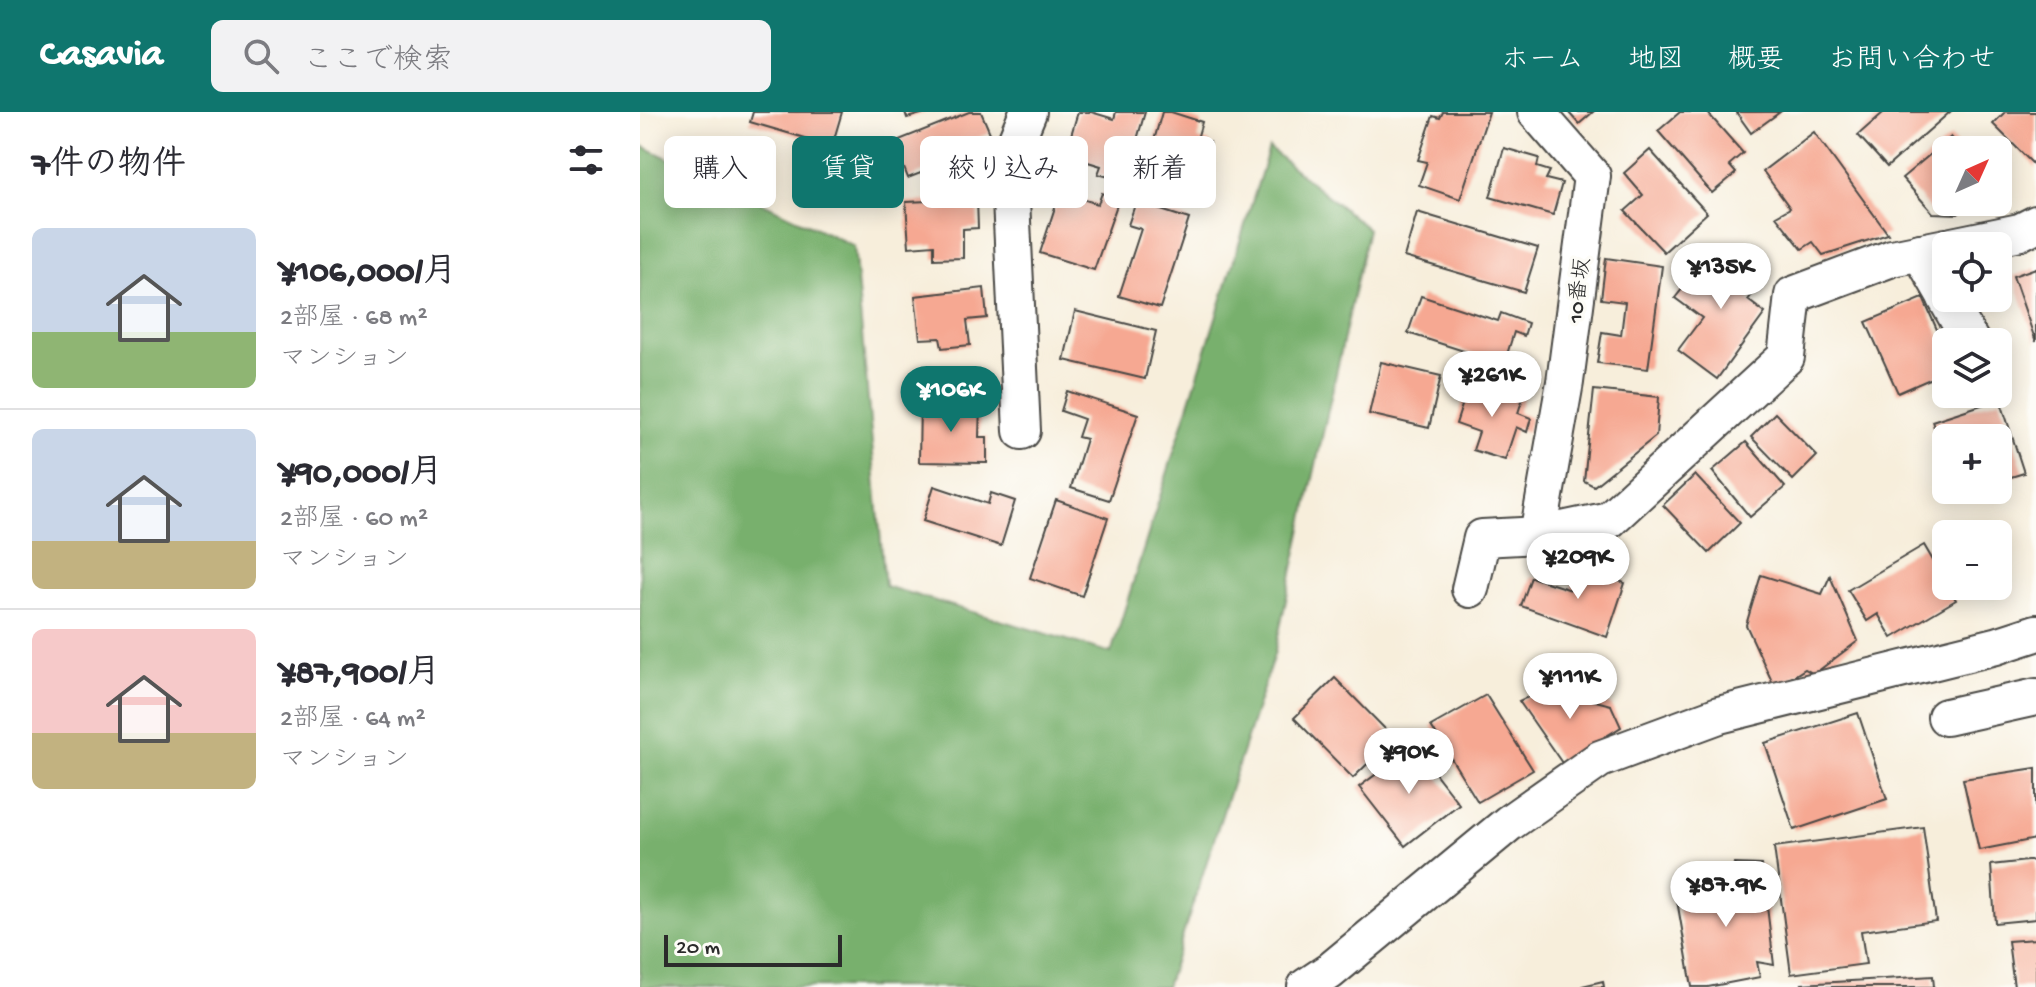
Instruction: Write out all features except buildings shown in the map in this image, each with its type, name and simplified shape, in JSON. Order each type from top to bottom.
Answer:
[{"type":"lane","points":[[1022,431],[1009,158],[1028,112]]},
{"type":"lane","name":"10番坂","points":[[1536,112],[1592,176],[1565,382],[1538,535]]},
{"type":"lane","points":[[2012,234],[2036,224]]},
{"type":"lane","points":[[1470,589],[1482,538],[1538,535],[1609,520],[1786,357],[1793,295],[1892,258],[1932,250]]},
{"type":"lane","points":[[1306,987],[1330,971],[1509,823],[1600,759],[1719,715],[1981,650],[2036,633]]},
{"type":"lane","points":[[1946,717],[2036,697]]},
{"type":"green space","points":[[640,145],[664,156],[664,208],[773,208],[854,246],[885,586],[1111,653],[1269,148],[1368,229],[1274,655],[1166,987],[640,987]]}]
